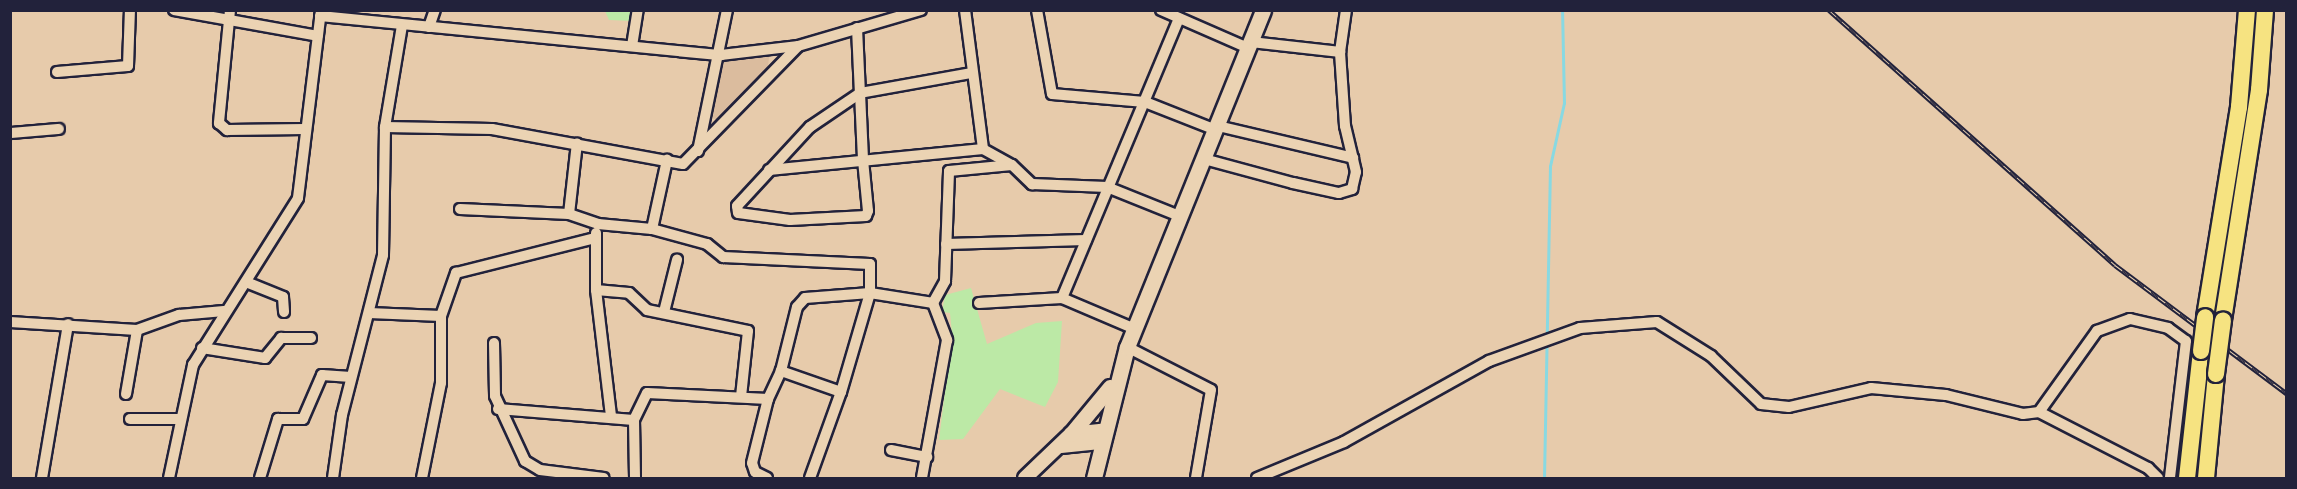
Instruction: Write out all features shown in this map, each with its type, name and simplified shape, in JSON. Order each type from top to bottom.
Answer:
[{"type":"highway","points":[[2187,478],[2205,317],[2239,107],[2247,10]]},
{"type":"highway","points":[[2206,478],[2223,320],[2259,90],[2265,10]]},
{"type":"main road","points":[[1094,478],[1114,382],[1127,346],[1263,10]]},
{"type":"main road","points":[[1071,434],[1114,382]]},
{"type":"street","points":[[57,72],[128,66],[130,10]]},
{"type":"street","points":[[174,10],[230,15],[318,36]]},
{"type":"street","points":[[429,27],[435,10]]},
{"type":"street","points":[[633,46],[638,10]]},
{"type":"street","points":[[698,151],[721,55],[727,10]]},
{"type":"street","points":[[169,478],[179,419],[202,348],[298,198],[320,13],[402,25],[721,55],[798,46],[893,14],[921,10]]},
{"type":"street","points":[[965,10],[971,73],[983,149]]},
{"type":"street","points":[[1037,10],[1052,94],[1145,102],[1217,128],[1353,158]]},
{"type":"street","points":[[1161,10],[1249,45],[1340,52]]},
{"type":"street","points":[[1204,159],[1345,193],[1354,186],[1353,158],[1340,52],[1346,10]]},
{"type":"street","points":[[230,15],[219,123],[227,130],[305,129]]},
{"type":"street","points":[[1062,298],[1179,18]]},
{"type":"street","points":[[333,478],[351,377],[369,313],[386,232],[385,127],[402,25]]},
{"type":"street","points":[[857,28],[860,93],[863,160],[868,211],[861,218],[790,220],[738,213],[737,206],[810,127],[860,93],[971,73]]},
{"type":"street","points":[[385,127],[492,129],[686,163],[798,46]]},
{"type":"street","points":[[10,133],[59,129]]},
{"type":"street","points":[[569,214],[578,143]]},
{"type":"street","points":[[769,170],[983,149],[1012,165],[1032,184],[1107,187],[1179,216]]},
{"type":"street","points":[[933,303],[944,285],[949,171],[947,152]]},
{"type":"street","points":[[652,229],[667,160]]},
{"type":"street","points":[[949,171],[1012,165]]},
{"type":"street","points":[[460,209],[569,214],[598,224],[652,229],[707,244],[723,256],[865,260],[870,293],[840,392],[810,478]]},
{"type":"street","points":[[598,224],[595,238],[596,290],[611,416]]},
{"type":"street","points":[[422,478],[441,383],[441,316],[458,270],[595,238]]},
{"type":"street","points":[[946,244],[1086,240]]},
{"type":"street","points":[[664,312],[677,260]]},
{"type":"street","points":[[246,282],[284,297],[284,312]]},
{"type":"street","points":[[596,290],[629,293],[643,308],[750,333],[741,396]]},
{"type":"street","points":[[767,478],[754,472],[752,463],[768,399],[781,371],[800,301],[870,293],[933,303]]},
{"type":"street","points":[[979,303],[1062,298],[1135,329]]},
{"type":"street","points":[[922,478],[947,340],[933,303]]},
{"type":"street","points":[[10,322],[137,330],[179,315],[224,311]]},
{"type":"street","points":[[369,313],[441,316]]},
{"type":"street","points":[[2039,412],[2097,331],[2130,319],[2168,328],[2187,346],[2170,478]]},
{"type":"street","points":[[1255,478],[1344,442],[1489,360],[1545,338],[1600,326],[1657,322],[1711,356],[1761,404],[1789,407],[1871,388],[1946,395],[2018,414],[2039,412],[2148,468],[2158,478]]},
{"type":"street","points":[[42,478],[68,324]]},
{"type":"street","points":[[126,394],[137,330]]},
{"type":"street","points":[[202,348],[265,358],[281,338],[311,338]]},
{"type":"street","points":[[494,343],[498,409],[531,468],[604,478]]},
{"type":"street","points":[[1127,346],[1210,390],[1196,478]]},
{"type":"street","points":[[781,371],[840,392]]},
{"type":"street","points":[[260,478],[278,419],[303,419],[325,373],[351,377]]},
{"type":"street","points":[[635,478],[634,420],[643,396],[655,391],[768,399]]},
{"type":"street","points":[[498,409],[611,416],[634,420]]},
{"type":"street","points":[[130,419],[179,419]]},
{"type":"street","points":[[1025,478],[1071,434],[1101,437]]},
{"type":"street","points":[[1057,448],[1101,437]]},
{"type":"street","points":[[891,450],[927,457]]},
{"type":"shaded area","points":[[769,57],[768,67],[721,120],[711,118],[724,62]]},
{"type":"green space","points":[[605,11],[634,11],[632,21],[609,20]]},
{"type":"green space","points":[[971,288],[987,344],[1036,323],[1062,321],[1058,382],[1045,407],[1000,389],[963,439],[939,440],[952,334],[950,313],[942,312],[945,295]]},
{"type":"waterway","points":[[1544,478],[1550,166],[1564,103],[1562,10]]},
{"type":"railway","points":[[1829,10],[2115,265],[2286,393]]}]
